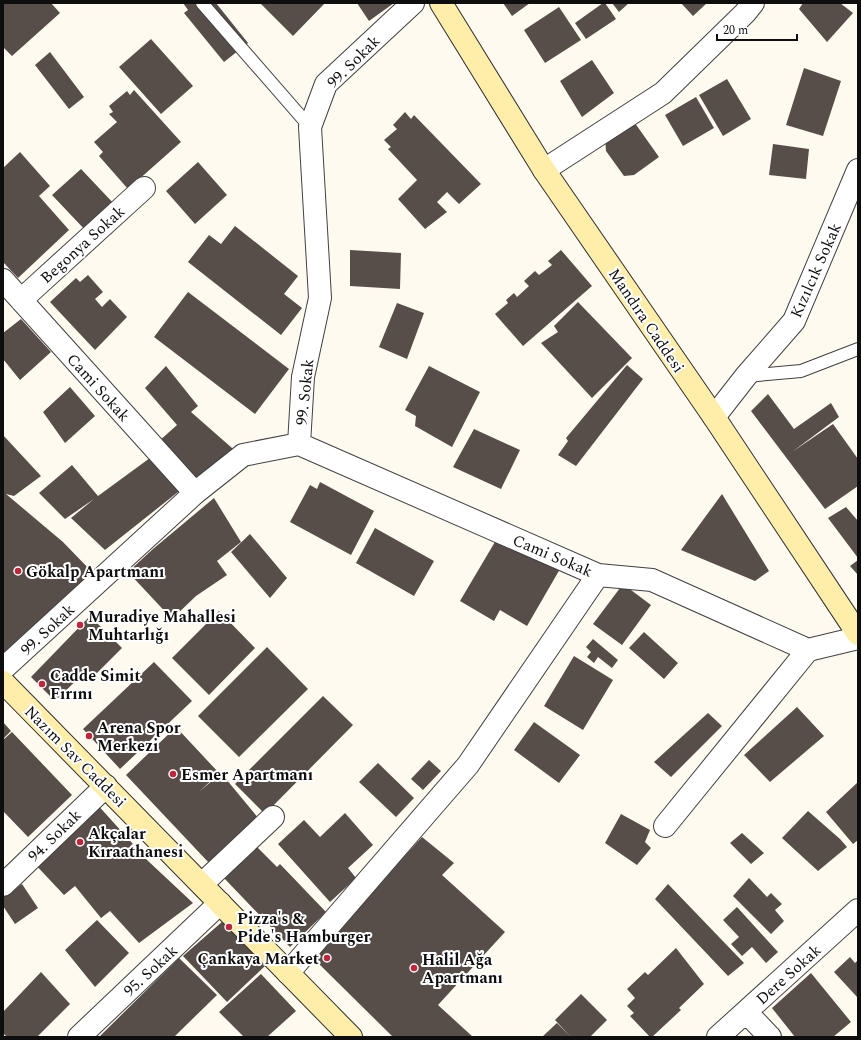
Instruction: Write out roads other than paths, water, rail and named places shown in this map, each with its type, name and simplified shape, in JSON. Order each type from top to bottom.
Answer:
[{"type":"street","name":"99. Sokak","points":[[3,669],[195,493],[243,455],[299,444],[303,377],[320,298],[310,127],[326,84],[413,3]]},
{"type":"street","name":"Mandıra Caddesi","points":[[441,3],[544,170],[714,417],[858,634]]},
{"type":"street","points":[[544,170],[662,93],[745,13],[753,3]]},
{"type":"street","name":"Kızılcık Sokak","points":[[714,417],[746,376],[794,321],[858,170]]},
{"type":"street","name":"Begonya Sokak","points":[[21,300],[144,188]]},
{"type":"street","name":"Cami Sokak","points":[[3,280],[195,493]]},
{"type":"street","name":"Cami Sokak","points":[[299,444],[598,575],[652,580],[808,650]]},
{"type":"street","points":[[288,973],[468,765],[598,575]]},
{"type":"street","points":[[665,826],[808,650],[858,638]]},
{"type":"street","name":"Nazım Sav Caddesi","points":[[3,682],[351,1037]]},
{"type":"street","name":"94. Sokak","points":[[3,885],[106,786]]},
{"type":"street","points":[[202,884],[273,817]]},
{"type":"street","name":"95. Sokak","points":[[79,1037],[220,903]]},
{"type":"street","name":"Dere Sokak","points":[[718,1037],[858,910]]},
{"type":"street","points":[[746,1012],[770,1037]]},
{"type":"lane","points":[[202,3],[310,127]]},
{"type":"lane","points":[[746,376],[801,371],[858,350]]},
{"type":"place","name":"Gökalp Apartmanı","points":[[18,571]]},
{"type":"place","name":"Muradiye Mahallesi Muhtarlığı","points":[[80,625]]},
{"type":"place","name":"Cadde Simit Fırını","points":[[42,684]]},
{"type":"place","name":"Arena Spor Merkezi","points":[[89,736]]},
{"type":"place","name":"Esmer Apartmanı","points":[[173,774]]},
{"type":"place","name":"Akçalar Kıraathanesi","points":[[80,842]]},
{"type":"place","name":"Pizza's & Pide's Hamburger","points":[[229,927]]},
{"type":"place","name":"Çankaya Market","points":[[327,958]]},
{"type":"place","name":"Halil Ağa Apartmanı","points":[[414,968]]}]
